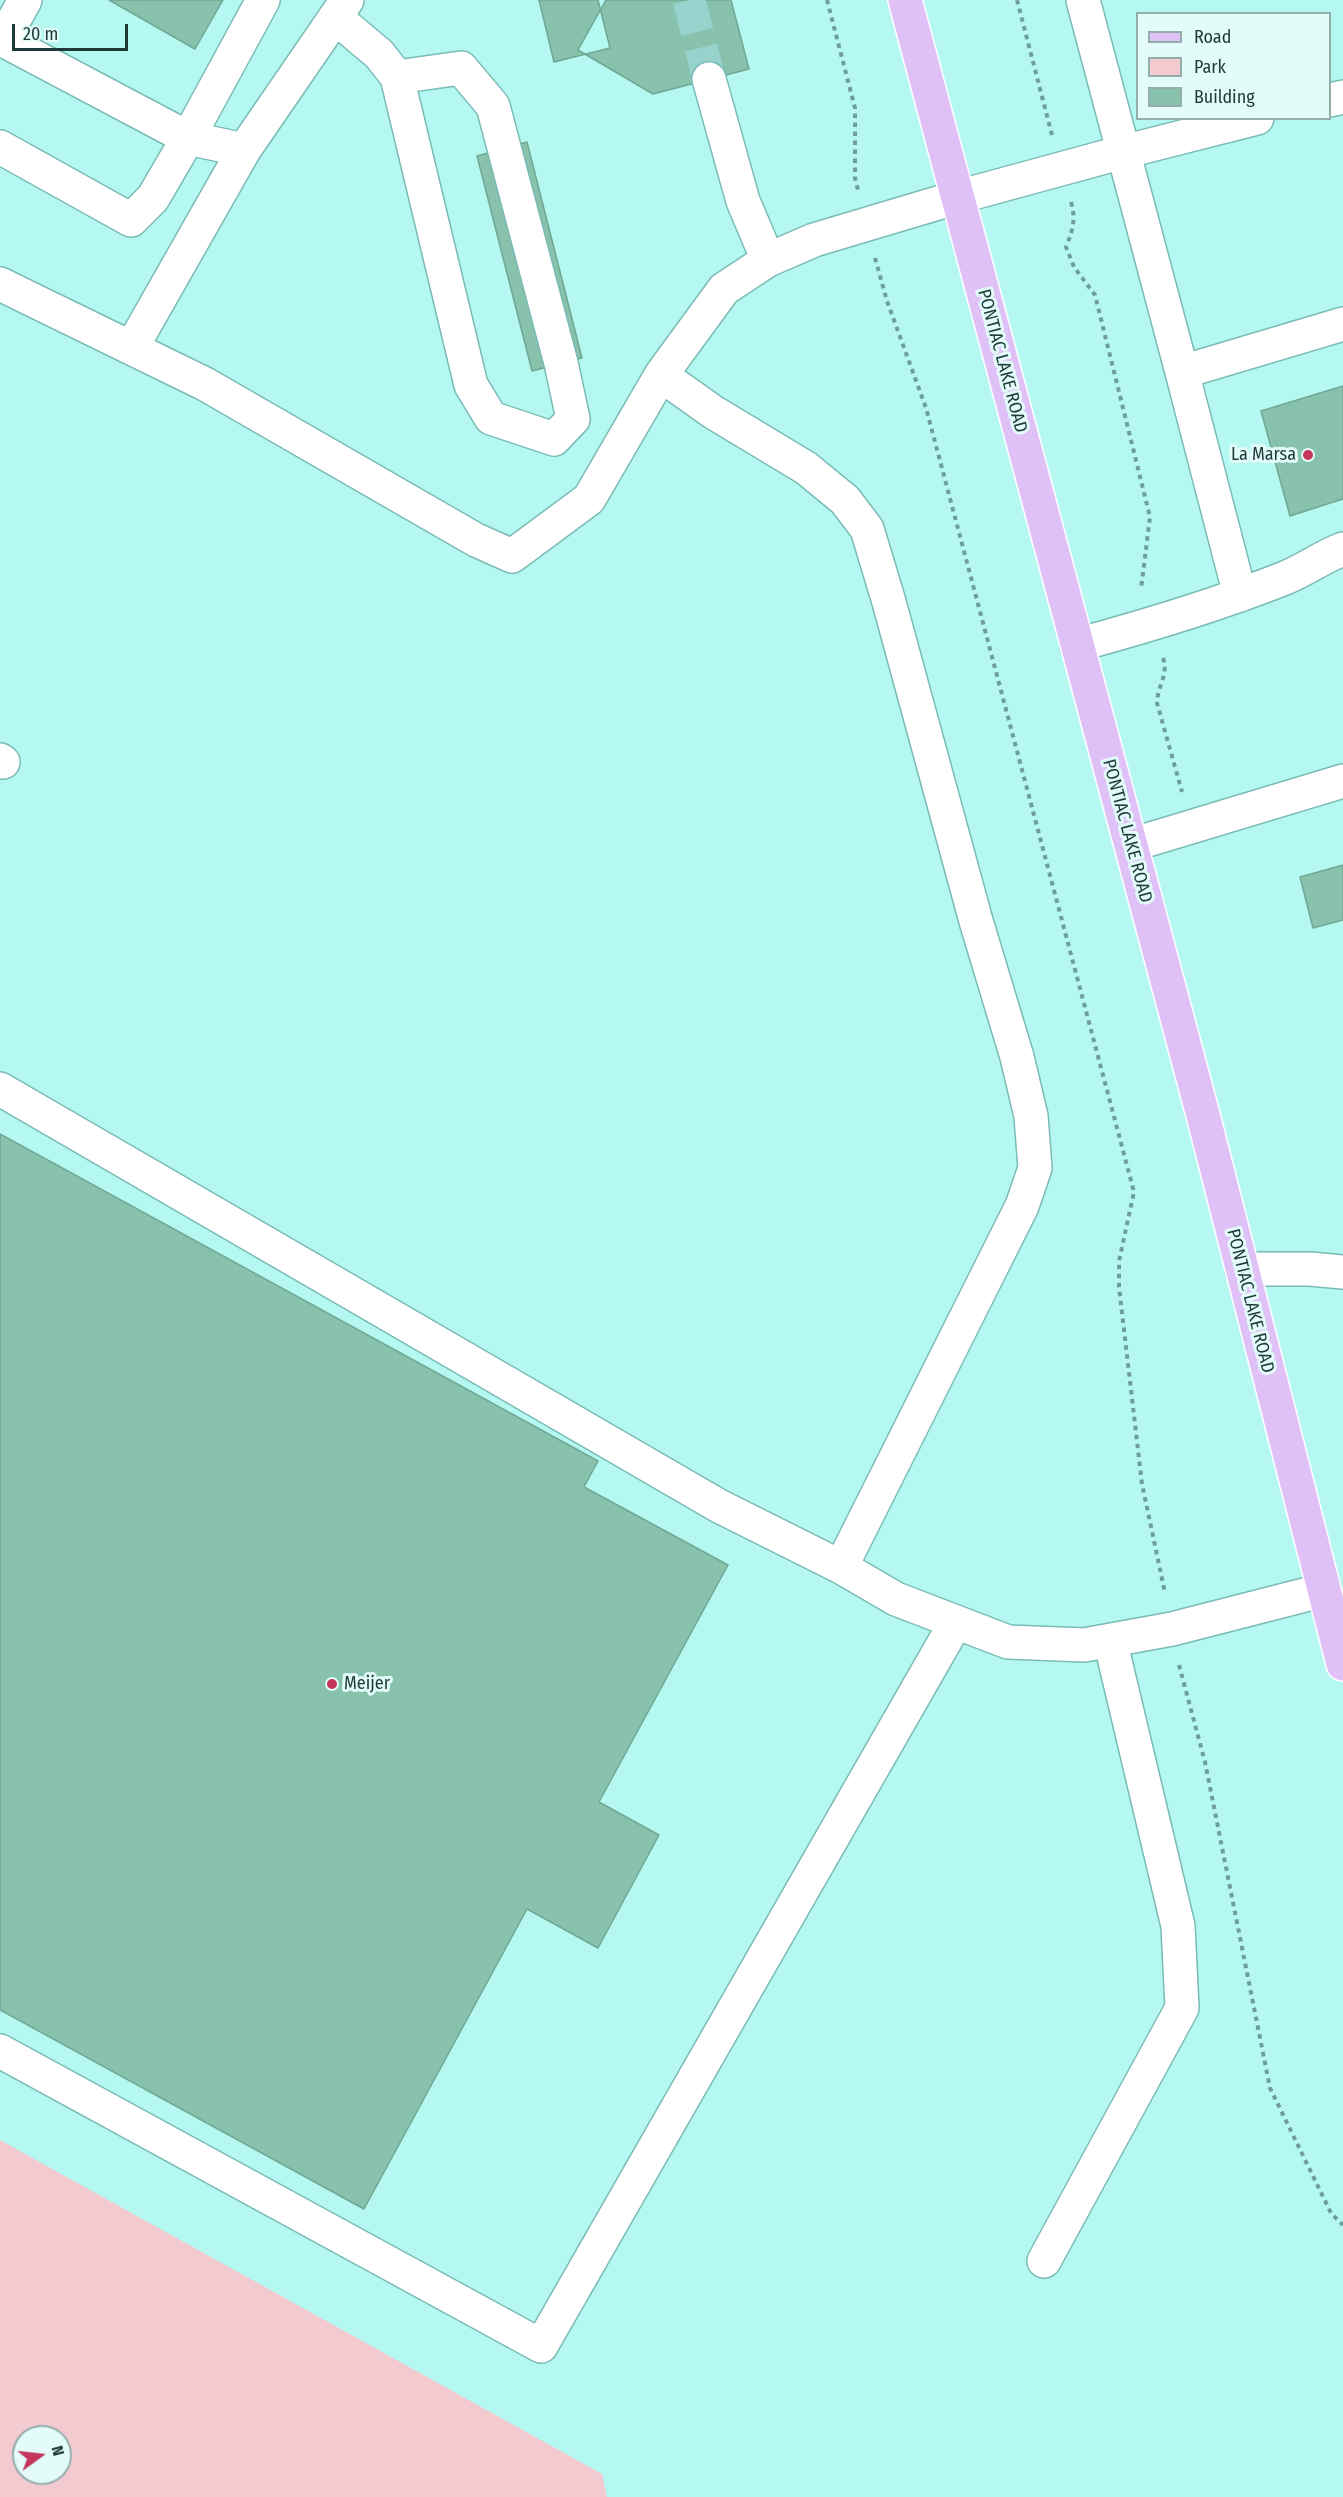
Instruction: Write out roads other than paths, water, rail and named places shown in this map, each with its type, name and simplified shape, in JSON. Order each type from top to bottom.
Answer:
[{"type":"main road","name":"PONTIAC LAKE ROAD","points":[[905,0],[1131,845],[1343,1664]]},
{"type":"lane","points":[[25,0],[1,43],[188,138],[244,150]]},
{"type":"lane","points":[[0,147],[131,220],[153,198],[263,0]]},
{"type":"lane","points":[[1083,0],[1240,595]]},
{"type":"lane","points":[[132,347],[244,150],[341,8],[397,77],[471,384],[490,418],[554,439],[573,419],[561,363],[493,106],[461,68],[397,77]]},
{"type":"lane","points":[[709,80],[743,201],[768,260]]},
{"type":"lane","points":[[0,284],[215,389],[476,540],[512,556],[590,499],[661,375],[724,289],[768,260],[814,240],[866,223],[1123,152],[1249,120]]},
{"type":"lane","points":[[1182,372],[1343,324]]},
{"type":"lane","points":[[661,375],[712,412],[806,468],[844,500],[867,529],[976,921],[1017,1057],[1031,1116],[1035,1168],[1022,1206],[841,1568]]},
{"type":"lane","points":[[1077,645],[1152,625],[1240,595],[1288,577],[1343,549]]},
{"type":"lane","points":[[1131,845],[1343,781]]},
{"type":"lane","points":[[0,1089],[719,1506],[841,1568],[896,1599],[1008,1642],[1084,1645],[1172,1629],[1324,1590]]},
{"type":"lane","points":[[1242,1269],[1310,1269],[1343,1272]]},
{"type":"lane","points":[[0,2050],[541,2346],[956,1622]]},
{"type":"lane","points":[[1044,2261],[1182,2008],[1178,1926],[1110,1640]]},
{"type":"tunnel","points":[[689,0],[709,79]]},
{"type":"place","name":"La Marsa","points":[[1308,455]]},
{"type":"place","name":"Meijer","points":[[332,1684]]}]
